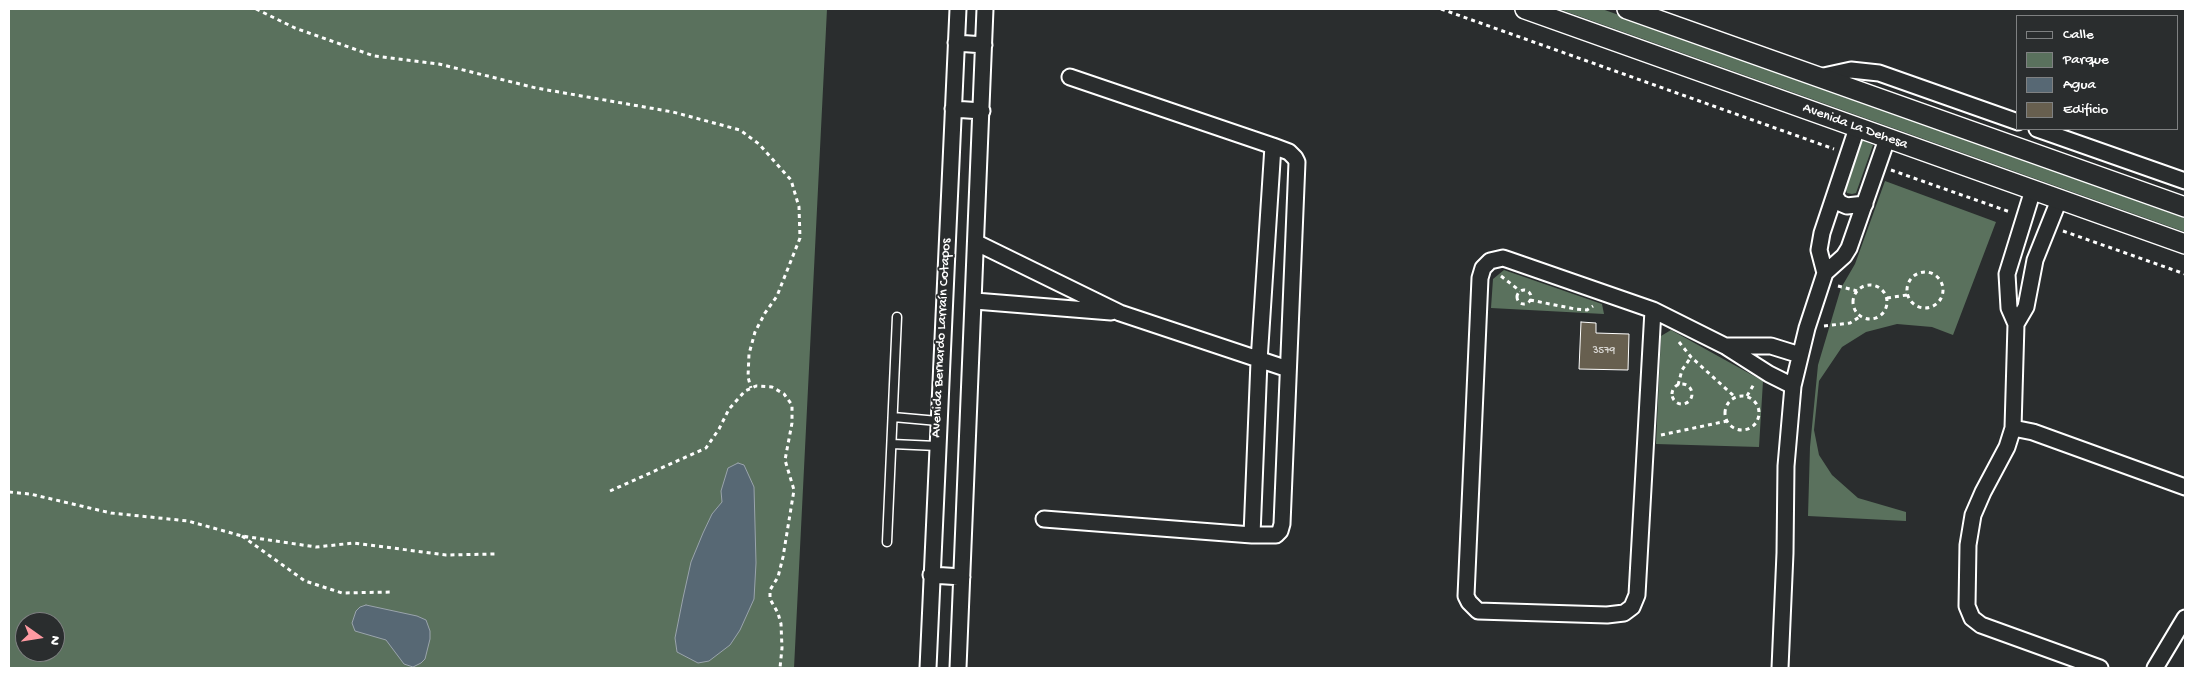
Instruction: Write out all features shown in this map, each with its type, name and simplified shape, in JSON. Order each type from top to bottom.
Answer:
[{"type":"street","name":"Avenida Bernardo Larraín Cotapos","points":[[928,668],[958,9]]},
{"type":"street","points":[[958,668],[975,301],[985,9]]},
{"type":"street","name":"Avenida La Dehesa","points":[[1525,9],[2185,244]]},
{"type":"street","points":[[1627,9],[2185,207]]},
{"type":"street","points":[[956,43],[984,45]]},
{"type":"street","points":[[1819,77],[1851,70],[1879,73],[2016,121]]},
{"type":"street","points":[[1044,519],[1252,536],[1276,535],[1281,528],[1297,162],[1293,155],[1273,146],[1070,78]]},
{"type":"street","points":[[952,109],[982,111]]},
{"type":"street","points":[[1780,668],[1785,553],[1786,466],[1793,386],[1807,328],[1825,273],[1820,246],[1857,128]]},
{"type":"street","points":[[2041,130],[2185,181]]},
{"type":"street","points":[[1825,273],[1844,256],[1849,248],[1888,139]]},
{"type":"street","points":[[1252,536],[1259,361],[1273,146]]},
{"type":"street","points":[[2033,190],[2008,274],[2007,292],[2009,308],[2016,324],[2013,428],[2007,447],[1982,492],[1973,515],[1968,545],[1967,606],[1969,612],[1981,625],[2100,668]]},
{"type":"street","points":[[1835,196],[1840,203],[1847,206],[1865,204]]},
{"type":"street","points":[[2016,324],[2026,307],[2035,260],[2059,200]]},
{"type":"street","points":[[977,242],[1120,313],[1259,361],[1288,369]]},
{"type":"street","points":[[2013,253],[2022,259],[2035,260]]},
{"type":"street","points":[[1653,310],[1637,595],[1632,607],[1624,613],[1607,615],[1484,612],[1473,607],[1466,596],[1480,278],[1486,264],[1496,258],[1503,258],[1653,310],[1725,346],[1769,374],[1793,386]]},
{"type":"street","points":[[975,301],[1120,313]]},
{"type":"street","points":[[1725,346],[1771,346],[1800,355]]},
{"type":"street","points":[[2013,428],[2034,432],[2185,487]]},
{"type":"street","points":[[931,575],[962,577]]},
{"type":"street","points":[[2155,668],[2185,618]]},
{"type":"lane","points":[[887,542],[897,317]]},
{"type":"lane","points":[[893,417],[938,421]]},
{"type":"lane","points":[[892,444],[937,446]]},
{"type":"path","points":[[256,9],[295,28],[374,56],[439,64],[536,88],[673,112],[740,130],[759,144],[791,180],[799,207],[800,238],[777,296],[755,332],[749,354],[748,377],[751,388]]},
{"type":"path","points":[[1441,9],[1848,154]]},
{"type":"path","points":[[1878,165],[2024,217]]},
{"type":"path","points":[[2048,226],[2185,274]]},
{"type":"path","points":[[1486,264],[1520,291],[1529,292],[1530,300]]},
{"type":"path","points":[[1927,271],[1938,276],[1941,280],[1944,293],[1942,299],[1932,307],[1926,308],[1915,305],[1907,295],[1908,283],[1915,274],[1927,271]]},
{"type":"path","points":[[1872,284],[1882,289],[1887,298],[1887,304],[1882,314],[1872,319],[1861,316],[1854,307],[1854,296],[1861,288],[1872,284]]},
{"type":"path","points":[[1520,291],[1518,296],[1520,302],[1525,303],[1530,300],[1587,310],[1593,306],[1602,292]]},
{"type":"path","points":[[1887,298],[1907,295]]},
{"type":"path","points":[[1807,328],[1850,323],[1861,316]]},
{"type":"path","points":[[1675,337],[1691,357],[1736,397]]},
{"type":"path","points":[[1678,385],[1684,384],[1690,390],[1691,396],[1685,403],[1678,403],[1673,399],[1672,392],[1678,385],[1682,370],[1691,357]]},
{"type":"path","points":[[610,491],[706,448],[720,429],[729,409],[745,391],[756,386],[772,387],[784,394],[792,405],[792,424],[785,460],[794,490],[783,558],[778,577],[770,590],[770,600],[778,613],[781,624],[782,648],[780,668]]},
{"type":"path","points":[[1747,396],[1756,403],[1760,413],[1751,428],[1735,429],[1727,421],[1725,410],[1731,400],[1736,397],[1747,396]]},
{"type":"path","points":[[1646,439],[1727,421]]},
{"type":"path","points":[[9,492],[30,494],[111,513],[188,520],[242,536],[316,547],[354,543],[446,555],[494,554]]},
{"type":"path","points":[[242,536],[305,581],[342,593],[392,592]]},
{"type":"green space","points":[[9,9],[827,9],[794,668],[9,668]]},
{"type":"green space","points":[[1559,9],[1602,9],[2185,218],[2185,232]]},
{"type":"green space","points":[[1862,140],[1873,145],[1856,193],[1847,193],[1845,188]]},
{"type":"green space","points":[[1885,181],[1996,222],[1953,335],[1932,327],[1897,324],[1866,332],[1842,347],[1819,381],[1814,430],[1819,455],[1832,475],[1858,498],[1906,512],[1906,521],[1808,516],[1810,447],[1818,365],[1841,288],[1855,264]]},
{"type":"green space","points":[[1504,270],[1602,304],[1604,314],[1491,308],[1493,279]]},
{"type":"green space","points":[[1671,330],[1763,381],[1759,447],[1656,444],[1661,336]]},
{"type":"water","points":[[738,463],[744,465],[754,487],[756,563],[754,599],[740,630],[730,645],[709,661],[698,663],[677,652],[675,638],[683,598],[691,562],[712,514],[722,502],[721,491],[728,468]]},
{"type":"water","points":[[366,605],[417,616],[426,620],[430,631],[430,639],[425,659],[413,667],[404,664],[386,640],[355,631],[352,623],[356,611]]},
{"type":"building","points":[[1581,322],[1596,323],[1596,333],[1629,334],[1628,370],[1579,369]]}]
